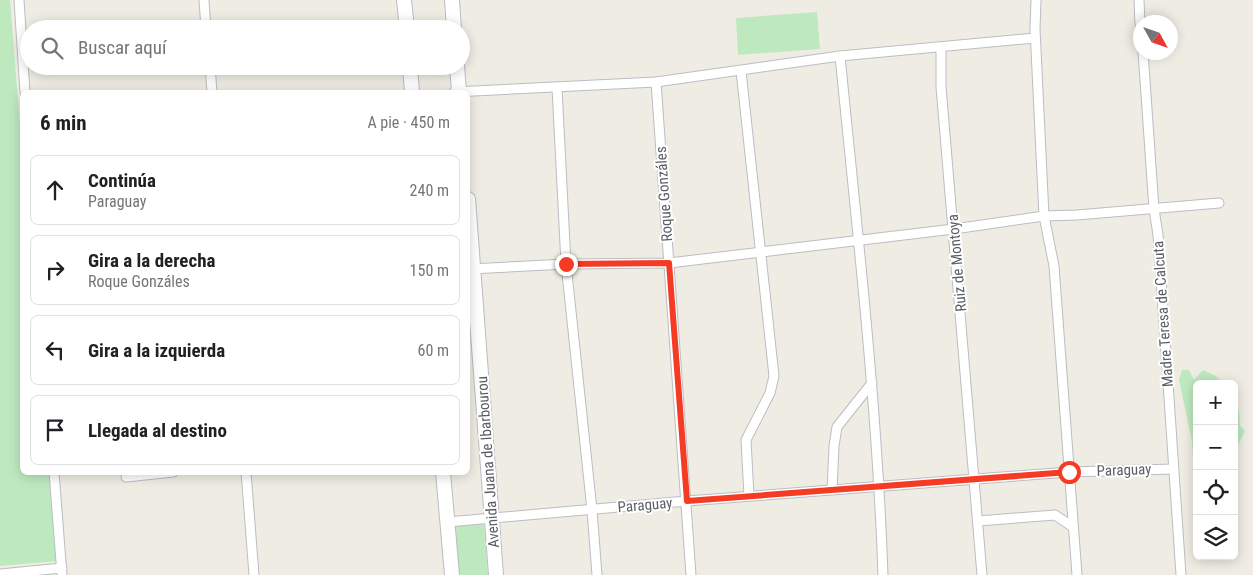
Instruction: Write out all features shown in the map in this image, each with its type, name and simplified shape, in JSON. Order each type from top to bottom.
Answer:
[{"type":"main road","points":[[404,0],[406,20]]},
{"type":"main road","points":[[452,0],[453,20]]},
{"type":"main road","points":[[411,75],[412,90]]},
{"type":"main road","points":[[458,75],[459,90]]},
{"type":"main road","name":"Avenida Juana de Ibarbourou","points":[[470,269],[496,575]]},
{"type":"main road","points":[[443,475],[452,575]]},
{"type":"street","points":[[19,0],[20,20]]},
{"type":"street","points":[[204,0],[205,20]]},
{"type":"street","points":[[1036,0],[1044,216],[1054,266],[1077,575]]},
{"type":"street","points":[[1139,0],[1140,15]]},
{"type":"street","points":[[470,92],[656,82],[840,56],[1036,38]]},
{"type":"street","name":"Ruiz de Montoya","points":[[941,47],[941,87],[982,575]]},
{"type":"street","points":[[840,56],[872,383],[880,486],[883,575]]},
{"type":"street","name":"Madre Teresa de Calcuta","points":[[1144,60],[1154,209],[1158,235],[1181,575]]},
{"type":"street","points":[[740,71],[774,376],[770,393],[746,440],[749,496]]},
{"type":"street","points":[[24,75],[25,90]]},
{"type":"street","points":[[211,75],[212,90]]},
{"type":"street","name":"Roque Gonzáles","points":[[656,82],[691,575]]},
{"type":"street","points":[[557,88],[566,264],[597,575]]},
{"type":"street","points":[[470,269],[566,264],[669,263],[954,229],[1044,216],[1218,203]]},
{"type":"street","points":[[832,490],[837,427],[872,383]]},
{"type":"street","name":"Paraguay","points":[[447,522],[880,486],[1069,472],[1173,468]]},
{"type":"street","points":[[0,574],[62,572],[54,475]]},
{"type":"street","points":[[126,477],[145,475]]},
{"type":"street","points":[[246,475],[254,575]]},
{"type":"street","points":[[978,522],[1055,515],[1073,527]]},
{"type":"green space","points":[[0,0],[10,0],[20,126],[20,475],[50,475],[57,561],[0,566]]},
{"type":"green space","points":[[817,12],[820,49],[738,55],[736,18]]},
{"type":"green space","points":[[1182,370],[1189,370],[1194,380],[1193,458],[1192,441],[1179,380]]},
{"type":"green space","points":[[1203,370],[1220,380],[1194,380]]},
{"type":"green space","points":[[1238,408],[1240,426],[1245,431],[1238,445]]},
{"type":"green space","points":[[477,519],[484,526],[488,575],[457,575],[455,522]]},
{"type":"route","points":[[566,264],[669,263],[687,501],[1069,472]]}]
